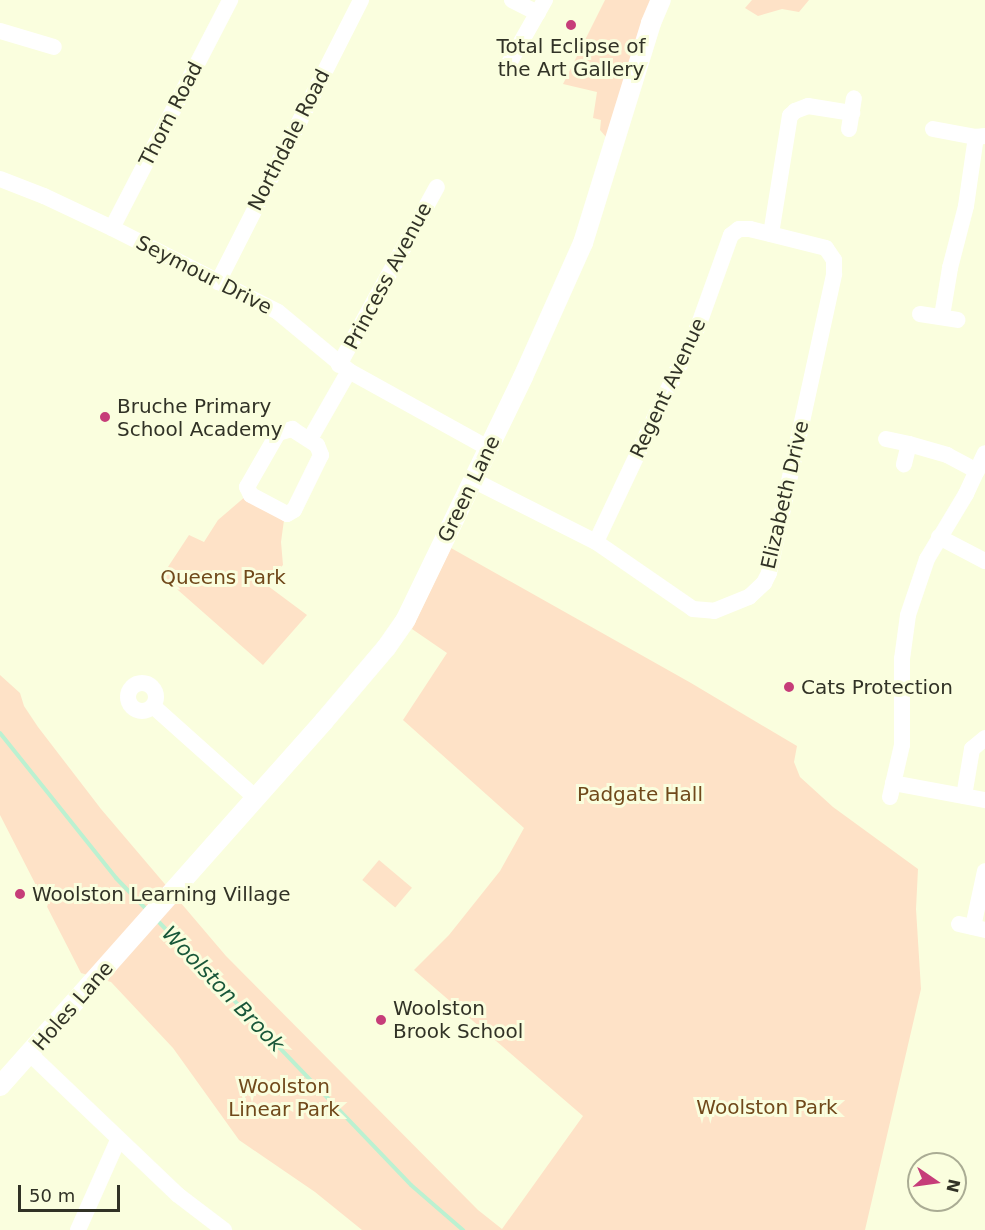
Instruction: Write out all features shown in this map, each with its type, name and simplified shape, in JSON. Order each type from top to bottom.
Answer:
[{"type":"street","name":"Thorn Road","points":[[112,228],[230,0]]},
{"type":"street","name":"Northdale Road","points":[[218,282],[362,0]]},
{"type":"street","points":[[508,64],[541,7],[512,0]]},
{"type":"street","name":"Green Lane","points":[[158,910],[386,648],[406,619],[583,243],[651,23],[661,0]]},
{"type":"street","points":[[0,31],[55,47]]},
{"type":"street","points":[[771,234],[790,116],[795,111],[808,106],[852,113]]},
{"type":"street","points":[[920,315],[950,318],[950,268],[980,137],[933,129]]},
{"type":"street","name":"Seymour Drive","points":[[0,180],[44,196],[112,228],[278,312],[344,368],[488,448]]},
{"type":"street","name":"Princess Avenue","points":[[310,438],[436,187]]},
{"type":"street","name":"Regent Avenue","points":[[596,542],[699,324],[729,240],[735,232],[744,229],[771,234]]},
{"type":"street","name":"Elizabeth Drive","points":[[473,480],[596,542],[693,609],[714,611],[749,597],[764,583],[769,573],[834,274],[832,255],[821,245],[771,234]]},
{"type":"street","points":[[292,429],[310,438],[317,445],[321,455],[294,510],[283,514],[251,495],[248,482],[278,433],[292,429]]},
{"type":"street","points":[[886,439],[947,454],[977,471]]},
{"type":"street","points":[[904,464],[909,444]]},
{"type":"street","points":[[985,453],[939,537],[916,585],[906,627],[901,676],[902,745],[892,790],[985,800]]},
{"type":"street","points":[[939,537],[985,561]]},
{"type":"street","points":[[153,706],[256,798]]},
{"type":"street","points":[[964,796],[972,749],[985,738]]},
{"type":"street","points":[[972,927],[985,871]]},
{"type":"street","name":"Holes Lane","points":[[0,1086],[158,910]]},
{"type":"street","points":[[30,1054],[117,1140],[178,1195],[224,1230]]},
{"type":"street","points":[[78,1230],[117,1140]]},
{"type":"green space","points":[[605,0],[660,0],[606,137],[600,130],[601,120],[593,118],[597,92],[563,84]]},
{"type":"green space","points":[[752,0],[809,0],[799,12],[782,9],[758,16],[745,8]]},
{"type":"green space","name":"Queens Park","points":[[246,496],[284,520],[281,542],[283,565],[264,583],[307,615],[263,665],[162,576],[189,535],[204,542],[218,520]]},
{"type":"green space","points":[[451,548],[691,683],[797,746],[794,762],[800,777],[833,807],[918,869],[916,909],[921,989],[865,1230],[362,1230],[315,1192],[239,1140],[173,1048],[111,982],[81,973],[0,815],[0,675],[20,693],[24,706],[38,727],[101,809],[226,956],[478,1210],[502,1229],[583,1116],[414,970],[449,935],[500,871],[524,828],[403,720],[447,653],[412,629]]},
{"type":"green space","points":[[379,860],[412,888],[395,908],[362,880]]},
{"type":"waterway","name":"Woolston Brook","points":[[0,733],[116,878],[147,910]]},
{"type":"waterway","name":"Woolston Brook","points":[[156,919],[411,1185],[463,1230]]},
{"type":"place","name":"Total Eclipse of the Art Gallery","points":[[571,25]]},
{"type":"place","name":"Bruche Primary School Academy","points":[[105,417]]},
{"type":"place","name":"Cats Protection","points":[[789,687]]},
{"type":"place","name":"Woolston Learning Village","points":[[20,894]]},
{"type":"place","name":"Woolston Brook School","points":[[381,1020]]},
{"type":"park label","name":"Padgate Hall","points":[[640,794]]},
{"type":"park label","name":"Woolston Linear Park","points":[[284,1098]]},
{"type":"park label","name":"Woolston Park","points":[[767,1107]]}]
